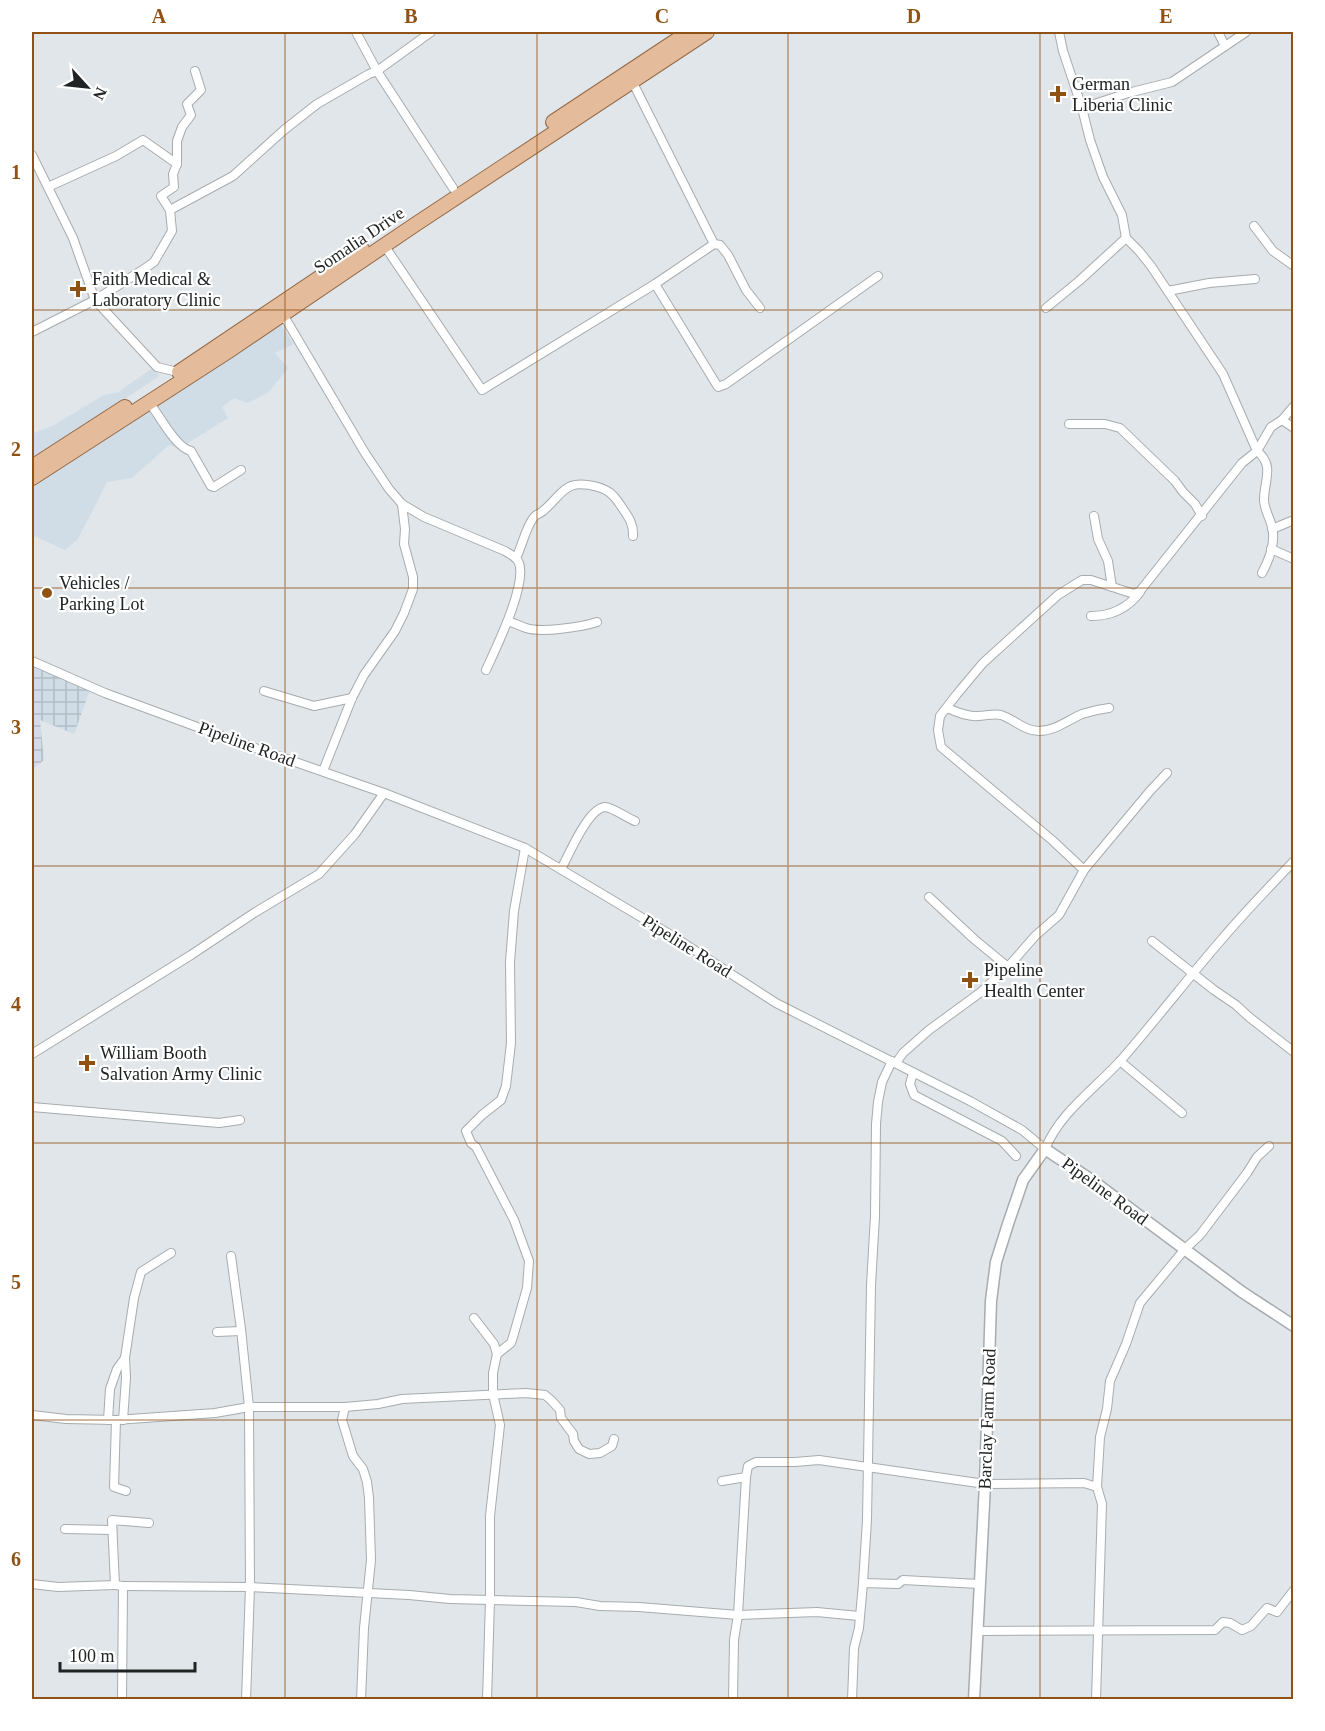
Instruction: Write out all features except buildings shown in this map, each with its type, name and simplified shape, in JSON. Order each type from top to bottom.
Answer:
[{"type":"main road","name":"Somalia Drive","points":[[32,478],[149,402],[453,188],[688,32]]},
{"type":"main road","name":"Somalia Drive","points":[[32,467],[178,372],[384,245],[707,32]]},
{"type":"street","points":[[356,32],[377,71],[453,188]]},
{"type":"street","points":[[170,210],[233,177],[316,104],[377,71],[431,32]]},
{"type":"street","points":[[1059,32],[1090,140],[1103,177],[1122,215],[1126,238],[1139,251],[1168,291],[1223,374],[1257,451],[1263,456],[1267,465],[1264,501],[1273,535],[1268,561],[1262,573]]},
{"type":"street","points":[[1218,32],[1225,46]]},
{"type":"street","points":[[1082,108],[1172,82],[1246,32]]},
{"type":"street","points":[[32,332],[95,300],[154,262],[172,231],[170,210],[161,196],[174,187],[173,174],[177,164],[177,141],[191,115],[187,104],[201,90],[195,71]]},
{"type":"street","points":[[632,81],[714,244]]},
{"type":"street","points":[[48,187],[116,156],[143,140],[177,164]]},
{"type":"street","points":[[32,155],[73,238],[95,300],[157,367],[178,372]]},
{"type":"street","points":[[1254,226],[1273,251],[1293,266]]},
{"type":"street","points":[[1046,308],[1126,238]]},
{"type":"street","points":[[384,245],[482,390],[656,284],[714,244],[720,244],[728,255],[746,290],[760,308]]},
{"type":"street","points":[[656,284],[718,387],[726,384],[878,276]]},
{"type":"street","points":[[1168,291],[1209,283],[1255,279]]},
{"type":"street","points":[[280,310],[365,453],[402,504],[424,517],[505,551],[516,558],[520,564],[519,581],[508,621],[486,670]]},
{"type":"street","points":[[149,402],[178,443],[191,451],[211,486],[214,487],[241,470]]},
{"type":"street","points":[[1091,616],[1116,612],[1126,606],[1202,516],[1242,464],[1257,451],[1271,427],[1282,420],[1293,406]]},
{"type":"street","points":[[1282,420],[1293,428]]},
{"type":"street","points":[[1069,424],[1105,424],[1120,429],[1175,481],[1196,504],[1202,516]]},
{"type":"street","points":[[516,558],[535,516],[544,510],[561,491],[578,484],[608,490],[616,497],[630,517],[633,536]]},
{"type":"street","points":[[323,771],[352,698],[364,675],[395,631],[413,589],[413,577],[404,544],[402,504]]},
{"type":"street","points":[[1094,516],[1098,539],[1108,561],[1112,587]]},
{"type":"street","points":[[1272,529],[1293,520]]},
{"type":"street","points":[[1270,549],[1293,559]]},
{"type":"street","points":[[1084,870],[1052,840],[941,747],[938,730],[940,716],[983,663],[1058,595],[1083,580],[1091,580],[1134,594],[1140,591]]},
{"type":"street","points":[[508,621],[528,629],[565,628],[597,622]]},
{"type":"street","name":"Pipeline Road","points":[[32,661],[105,693],[384,793],[525,848],[671,935],[776,1003],[970,1101],[1022,1130],[1242,1292],[1293,1326]]},
{"type":"street","points":[[264,691],[314,706],[352,698]]},
{"type":"street","points":[[947,708],[976,717],[1002,715],[1020,726],[1039,731],[1058,726],[1082,714],[1109,708]]},
{"type":"street","points":[[852,1700],[854,1648],[859,1628],[867,1520],[876,1124],[882,1082],[894,1062],[903,1053],[929,1030],[981,992],[1008,967],[1035,936],[1059,915],[1084,870],[1167,773]]},
{"type":"street","points":[[32,1054],[319,873],[355,834],[384,793]]},
{"type":"street","points":[[561,869],[592,814],[602,807],[608,807],[635,821]]},
{"type":"street","points":[[497,1354],[511,1343],[527,1288],[529,1261],[514,1220],[466,1131],[501,1100],[506,1086],[511,1043],[510,962],[514,911],[525,848]]},
{"type":"street","points":[[1045,1149],[1051,1134],[1059,1123],[1120,1060],[1222,939],[1293,861]]},
{"type":"street","points":[[929,897],[1008,967]]},
{"type":"street","points":[[1152,940],[1293,1052]]},
{"type":"street","points":[[1120,1060],[1182,1113]]},
{"type":"street","points":[[913,1073],[910,1084],[914,1095],[1002,1141],[1016,1156]]},
{"type":"street","points":[[32,1107],[219,1123],[240,1120]]},
{"type":"street","points":[[1096,1700],[1102,1503],[1097,1487],[1100,1437],[1107,1409],[1110,1381],[1140,1303],[1185,1249],[1200,1235],[1257,1157],[1269,1146]]},
{"type":"street","name":"Barclay Farm Road","points":[[974,1700],[991,1301],[996,1262],[1023,1180],[1045,1149]]},
{"type":"street","points":[[126,1491],[114,1486],[116,1420],[126,1378],[125,1358],[134,1298],[141,1272],[171,1253]]},
{"type":"street","points":[[231,1256],[242,1331],[249,1407],[250,1587],[246,1700]]},
{"type":"street","points":[[474,1318],[494,1344],[497,1354],[493,1373],[493,1394],[500,1425],[490,1516],[487,1700]]},
{"type":"street","points":[[217,1332],[242,1331]]},
{"type":"street","points":[[116,1420],[110,1389],[117,1369],[125,1358]]},
{"type":"street","points":[[32,1415],[66,1419],[116,1420],[215,1413],[249,1407],[345,1407],[402,1399],[526,1393],[545,1395],[560,1410],[561,1418],[573,1434],[579,1449],[589,1454],[600,1453],[612,1446],[614,1439]]},
{"type":"street","points":[[345,1407],[342,1420],[353,1456],[363,1469],[369,1498],[371,1560],[366,1594],[361,1700]]},
{"type":"street","points":[[733,1700],[735,1640],[748,1466],[756,1462],[819,1460],[985,1484],[1084,1483],[1097,1487]]},
{"type":"street","points":[[722,1481],[746,1477]]},
{"type":"street","points":[[122,1700],[119,1585],[112,1520],[149,1523]]},
{"type":"street","points":[[64,1529],[112,1530]]},
{"type":"street","points":[[863,1583],[898,1584],[903,1580],[979,1584]]},
{"type":"street","points":[[32,1584],[58,1587],[119,1585],[250,1587],[450,1599],[576,1602],[600,1606],[738,1615],[817,1612],[859,1616]]},
{"type":"street","points":[[978,1631],[1215,1630],[1223,1622],[1242,1630],[1251,1626],[1267,1608],[1276,1612],[1293,1590]]},
{"type":"shaded area","points":[[275,316],[294,344],[275,353],[288,368],[269,392],[248,403],[234,398],[222,407],[228,418],[180,448],[169,445],[132,478],[107,482],[78,539],[65,550],[32,535],[32,473]]},
{"type":"shaded area","points":[[154,367],[159,376],[32,461],[32,434],[54,425],[104,395],[117,393]]},
{"type":"shaded area","points":[[32,665],[90,690],[74,734],[40,720],[44,760],[32,770]]},
{"type":"place","name":"German Liberia Clinic","points":[[1058,94]]},
{"type":"place","name":"Faith Medical & Laboratory Clinic","points":[[78,289]]},
{"type":"place","name":"Vehicles / Parking Lot","points":[[47,593]]},
{"type":"place","name":"Pipeline Health Center","points":[[970,980]]},
{"type":"place","name":"William Booth Salvation Army Clinic","points":[[87,1063]]}]
